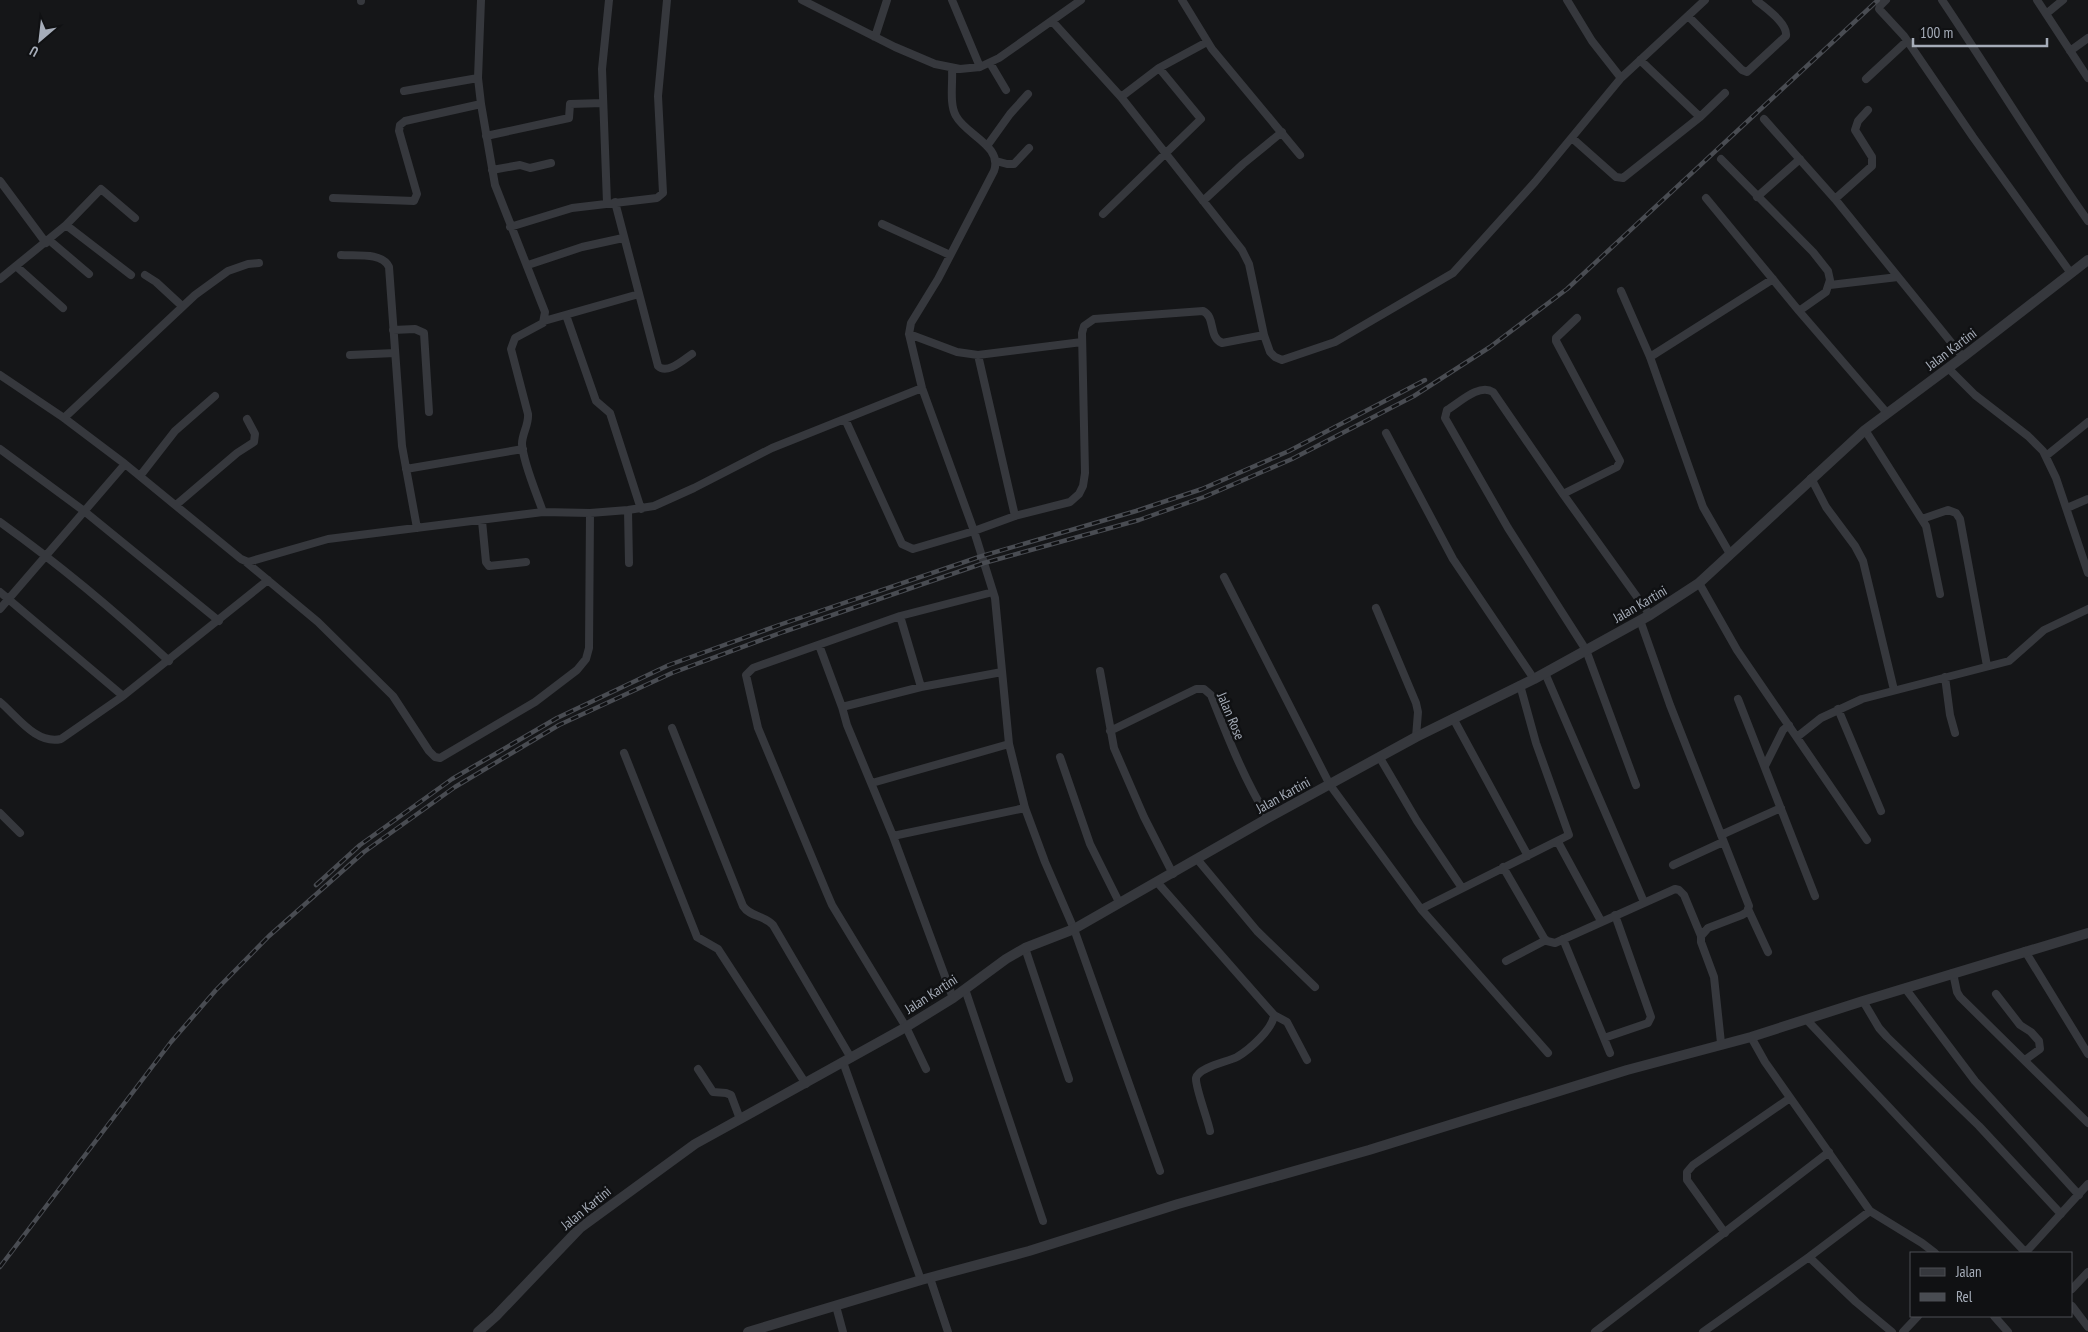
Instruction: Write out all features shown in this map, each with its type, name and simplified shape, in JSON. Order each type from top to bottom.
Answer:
[{"type":"street","points":[[481,0],[478,78],[492,170],[510,227],[528,265],[545,312],[544,321]]},
{"type":"street","points":[[609,0],[603,58],[603,103],[611,203],[623,238],[660,368],[666,370],[692,354]]},
{"type":"street","points":[[510,227],[563,210],[657,198],[663,193],[658,96],[667,0]]},
{"type":"street","points":[[802,0],[875,37],[935,64],[952,69],[980,67],[990,63],[1081,0]]},
{"type":"street","points":[[875,37],[887,0]]},
{"type":"street","points":[[952,0],[980,67]]},
{"type":"street","points":[[1182,0],[1207,42],[1300,155]]},
{"type":"street","points":[[1567,0],[1592,41],[1621,78]]},
{"type":"street","points":[[1052,21],[1121,97],[1246,256],[1264,335],[1272,354],[1278,359],[1286,360],[1335,342],[1446,279],[1460,268],[1621,78],[1706,0]]},
{"type":"street","points":[[1688,16],[1742,70],[1747,72],[1779,42],[1786,32],[1784,26],[1756,0]]},
{"type":"street","points":[[1886,0],[1879,9],[1907,40],[1973,137],[2070,272]]},
{"type":"street","points":[[1942,0],[2054,173],[2088,221]]},
{"type":"street","points":[[2037,0],[2088,78]]},
{"type":"street","points":[[2046,14],[2063,0]]},
{"type":"street","points":[[2070,51],[2088,38]]},
{"type":"street","points":[[1866,79],[1907,40]]},
{"type":"street","points":[[1121,97],[1159,68],[1207,42]]},
{"type":"street","points":[[1640,60],[1700,117]]},
{"type":"street","points":[[990,63],[1006,90]]},
{"type":"street","points":[[1104,214],[1201,119],[1159,68]]},
{"type":"street","points":[[952,69],[953,104],[956,117],[987,146],[996,161],[994,171],[950,255],[911,322],[909,334],[922,388],[974,531],[997,608],[1009,744],[1025,808],[1045,862],[1074,929],[1160,1172]]},
{"type":"street","points":[[404,91],[478,78]]},
{"type":"street","points":[[1572,138],[1616,177],[1621,179],[1626,177],[1700,117],[1725,93]]},
{"type":"street","points":[[987,146],[1010,114],[1028,94]]},
{"type":"street","points":[[486,136],[569,118],[570,104],[603,103]]},
{"type":"street","points":[[333,198],[414,200],[417,194],[399,131],[400,124],[405,121],[481,104]]},
{"type":"street","points":[[1835,199],[1872,166],[1872,156],[1855,130],[1858,121],[1868,110]]},
{"type":"street","points":[[1764,119],[1835,199],[1963,357]]},
{"type":"street","points":[[1203,201],[1243,164],[1282,132]]},
{"type":"street","points":[[996,161],[1014,164],[1029,148]]},
{"type":"street","points":[[1721,158],[1820,260],[1828,271],[1830,284],[1826,292],[1799,311]]},
{"type":"street","points":[[1757,197],[1800,159]]},
{"type":"street","points":[[492,170],[517,165],[530,168],[550,164]]},
{"type":"street","points":[[0,181],[47,241],[89,274]]},
{"type":"street","points":[[0,279],[66,225],[101,189],[135,218]]},
{"type":"street","points":[[1706,198],[1799,311],[1887,413]]},
{"type":"street","points":[[882,224],[950,255]]},
{"type":"street","points":[[66,225],[131,275]]},
{"type":"street","points":[[528,265],[575,249],[623,238]]},
{"type":"street","points":[[341,255],[380,258],[388,264],[402,446],[416,528]]},
{"type":"street","name":"Jalan Kartini","points":[[478,1332],[496,1316],[580,1228],[687,1149],[906,1027],[953,998],[1006,959],[1026,948],[1074,929],[1118,902],[1173,874],[1330,784],[1416,737],[1544,673],[1675,600],[1699,583],[1865,430],[2088,260]]},
{"type":"street","points":[[64,418],[182,306],[228,271],[248,264],[260,263]]},
{"type":"street","points":[[16,266],[63,308]]},
{"type":"street","points":[[144,275],[156,282],[182,306]]},
{"type":"street","points":[[1830,284],[1898,277]]},
{"type":"street","points":[[1650,357],[1773,279]]},
{"type":"street","points":[[1621,291],[1650,357],[1703,507],[1730,554]]},
{"type":"street","points":[[543,512],[523,449],[523,437],[528,424],[528,414],[512,345],[519,335],[540,325],[544,321],[639,294]]},
{"type":"street","points":[[845,419],[902,544],[913,549],[974,531],[1015,516],[1070,502],[1079,494],[1083,486],[1085,473],[1082,342],[1083,329],[1088,322],[1094,319],[1202,312],[1210,317],[1215,336],[1219,342],[1264,335]]},
{"type":"street","points":[[566,315],[596,401],[610,413],[641,509]]},
{"type":"street","points":[[1563,494],[1617,467],[1620,461],[1556,342],[1556,338],[1577,318]]},
{"type":"street","points":[[393,330],[415,329],[424,333],[429,412]]},
{"type":"street","points":[[909,334],[957,352],[978,355],[1082,342]]},
{"type":"street","points":[[350,355],[395,353]]},
{"type":"street","points":[[978,355],[1015,516]]},
{"type":"street","points":[[1948,368],[1975,395],[2036,442],[2046,456],[2052,466],[2088,573]]},
{"type":"street","points":[[0,375],[64,418],[125,464],[318,622],[393,696],[429,751],[435,757],[440,758],[535,702],[577,670],[586,659],[589,648],[590,513]]},
{"type":"street","points":[[246,562],[328,539],[543,512],[590,513],[641,509],[665,502],[772,448],[922,388]]},
{"type":"street","points":[[1636,785],[1586,650],[1484,486],[1445,418],[1447,410],[1480,390],[1487,389],[1494,392],[1563,494],[1650,615]]},
{"type":"street","points":[[140,476],[175,431],[215,396]]},
{"type":"street","points":[[176,505],[237,453],[254,442],[255,434],[247,419]]},
{"type":"street","points":[[2046,456],[2088,422]]},
{"type":"street","points":[[1865,430],[1922,519],[1928,535],[1940,594]]},
{"type":"street","points":[[1386,433],[1452,559],[1534,678]]},
{"type":"street","points":[[0,449],[84,511],[219,621]]},
{"type":"street","points":[[406,469],[523,449]]},
{"type":"street","points":[[0,609],[125,464]]},
{"type":"street","points":[[1811,478],[1826,507],[1855,546],[1863,561],[1894,690]]},
{"type":"street","points":[[2067,508],[2088,499]]},
{"type":"street","points":[[628,510],[629,563]]},
{"type":"street","points":[[1922,519],[1948,510],[1958,514],[1987,666]]},
{"type":"street","points":[[482,521],[486,562],[489,566],[526,562]]},
{"type":"street","points":[[0,522],[46,555],[122,617],[168,660]]},
{"type":"street","points":[[1224,577],[1330,784],[1421,909],[1548,1053]]},
{"type":"street","points":[[0,702],[32,732],[49,740],[61,739],[123,696],[268,580]]},
{"type":"street","points":[[1699,583],[1737,650],[1867,840]]},
{"type":"street","points":[[0,592],[123,696]]},
{"type":"street","points":[[926,1070],[906,1027],[829,898],[758,728],[745,678],[747,673],[753,668],[900,616],[993,592]]},
{"type":"street","points":[[1376,608],[1416,703],[1418,712],[1416,737]]},
{"type":"street","points":[[1797,737],[1821,718],[1838,709],[1894,690],[2009,661],[2044,630],[2088,610]]},
{"type":"street","points":[[900,616],[921,687]]},
{"type":"street","points":[[1640,620],[1670,705],[1748,902],[1748,909],[1768,952]]},
{"type":"street","points":[[819,645],[953,998]]},
{"type":"street","points":[[1100,671],[1114,748],[1144,817],[1173,874]]},
{"type":"street","points":[[842,707],[921,687],[1002,672]]},
{"type":"street","points":[[1544,673],[1644,902]]},
{"type":"street","points":[[1945,677],[1950,715],[1955,733]]},
{"type":"street","points":[[1421,909],[1502,867],[1567,838],[1569,832],[1536,743],[1520,685]]},
{"type":"street","name":"Jalan Rose","points":[[1110,731],[1196,689],[1204,689],[1211,696],[1235,758],[1250,790],[1268,818]]},
{"type":"street","points":[[1738,699],[1815,896]]},
{"type":"street","points":[[1838,709],[1881,811]]},
{"type":"street","points":[[1453,718],[1528,856]]},
{"type":"street","points":[[1764,766],[1783,730],[1789,724]]},
{"type":"street","points":[[672,728],[743,906],[748,912],[764,918],[773,924],[847,1060],[926,1279],[948,1332]]},
{"type":"street","points":[[872,783],[1009,744]]},
{"type":"street","points":[[624,753],[697,937],[718,949],[806,1084]]},
{"type":"street","points":[[1060,757],[1090,844],[1118,902]]},
{"type":"street","points":[[1380,758],[1417,821],[1462,888]]},
{"type":"street","points":[[893,836],[1025,808]]},
{"type":"street","points":[[1673,865],[1781,808]]},
{"type":"street","points":[[0,814],[20,833]]},
{"type":"street","points":[[1558,842],[1601,921]]},
{"type":"street","points":[[1197,859],[1257,931],[1315,987]]},
{"type":"street","points":[[1502,867],[1546,940],[1555,943],[1672,890],[1679,890],[1684,895],[1701,936],[1701,942],[1714,977],[1721,1043]]},
{"type":"street","points":[[1157,882],[1274,1014],[1287,1022],[1307,1060]]},
{"type":"street","points":[[1701,936],[1708,928],[1742,915],[1748,909]]},
{"type":"street","points":[[1604,1038],[1648,1023],[1651,1017],[1615,915]]},
{"type":"street","points":[[748,1332],[776,1328],[836,1306],[1029,1251],[1178,1204],[1369,1150],[1627,1070],[1751,1036],[2088,933]]},
{"type":"street","points":[[1563,939],[1610,1053]]},
{"type":"street","points":[[1506,961],[1546,940]]},
{"type":"street","points":[[1026,948],[1069,1079]]},
{"type":"street","points":[[2025,951],[2088,1054]]},
{"type":"street","points":[[1953,973],[1958,994],[2088,1123]]},
{"type":"street","points":[[1905,988],[1975,1082],[2079,1195]]},
{"type":"street","points":[[965,989],[1043,1221]]},
{"type":"street","points":[[1996,994],[2020,1025],[2031,1032],[2039,1042],[2039,1050],[2025,1060]]},
{"type":"street","points":[[1863,1001],[1887,1037],[1979,1126],[2060,1214]]},
{"type":"street","points":[[1210,1131],[1197,1089],[1196,1078],[1209,1067],[1237,1057],[1248,1048],[1270,1027],[1274,1014]]},
{"type":"street","points":[[1806,1019],[2025,1252]]},
{"type":"street","points":[[1751,1036],[1765,1062],[1870,1211],[1934,1252]]},
{"type":"street","points":[[698,1069],[713,1092],[726,1092],[730,1095],[740,1119]]},
{"type":"street","points":[[1725,1233],[1687,1180],[1687,1172],[1693,1165],[1790,1098]]},
{"type":"street","points":[[1595,1332],[1606,1329],[1829,1152]]},
{"type":"street","points":[[2027,1252],[2088,1184]]},
{"type":"street","points":[[1705,1331],[1810,1257],[1870,1211]]},
{"type":"street","points":[[1810,1257],[1856,1302],[1892,1332]]},
{"type":"street","points":[[2073,1288],[2088,1272]]},
{"type":"street","points":[[836,1306],[843,1332]]},
{"type":"street","points":[[2073,1307],[2088,1327]]},
{"type":"street","points":[[1903,1332],[1917,1317]]},
{"type":"street","points":[[1995,1317],[2008,1332]]},
{"type":"railway","points":[[0,1267],[171,1042],[216,990],[269,936],[364,852],[455,787],[559,725],[672,673],[783,632],[984,563],[1139,520],[1204,497],[1292,459],[1414,396],[1490,347],[1567,289],[1878,0]]},
{"type":"railway","points":[[316,885],[360,845],[452,779],[557,718],[669,665],[782,624],[982,556],[1136,511],[1202,489],[1289,451],[1425,380]]}]
